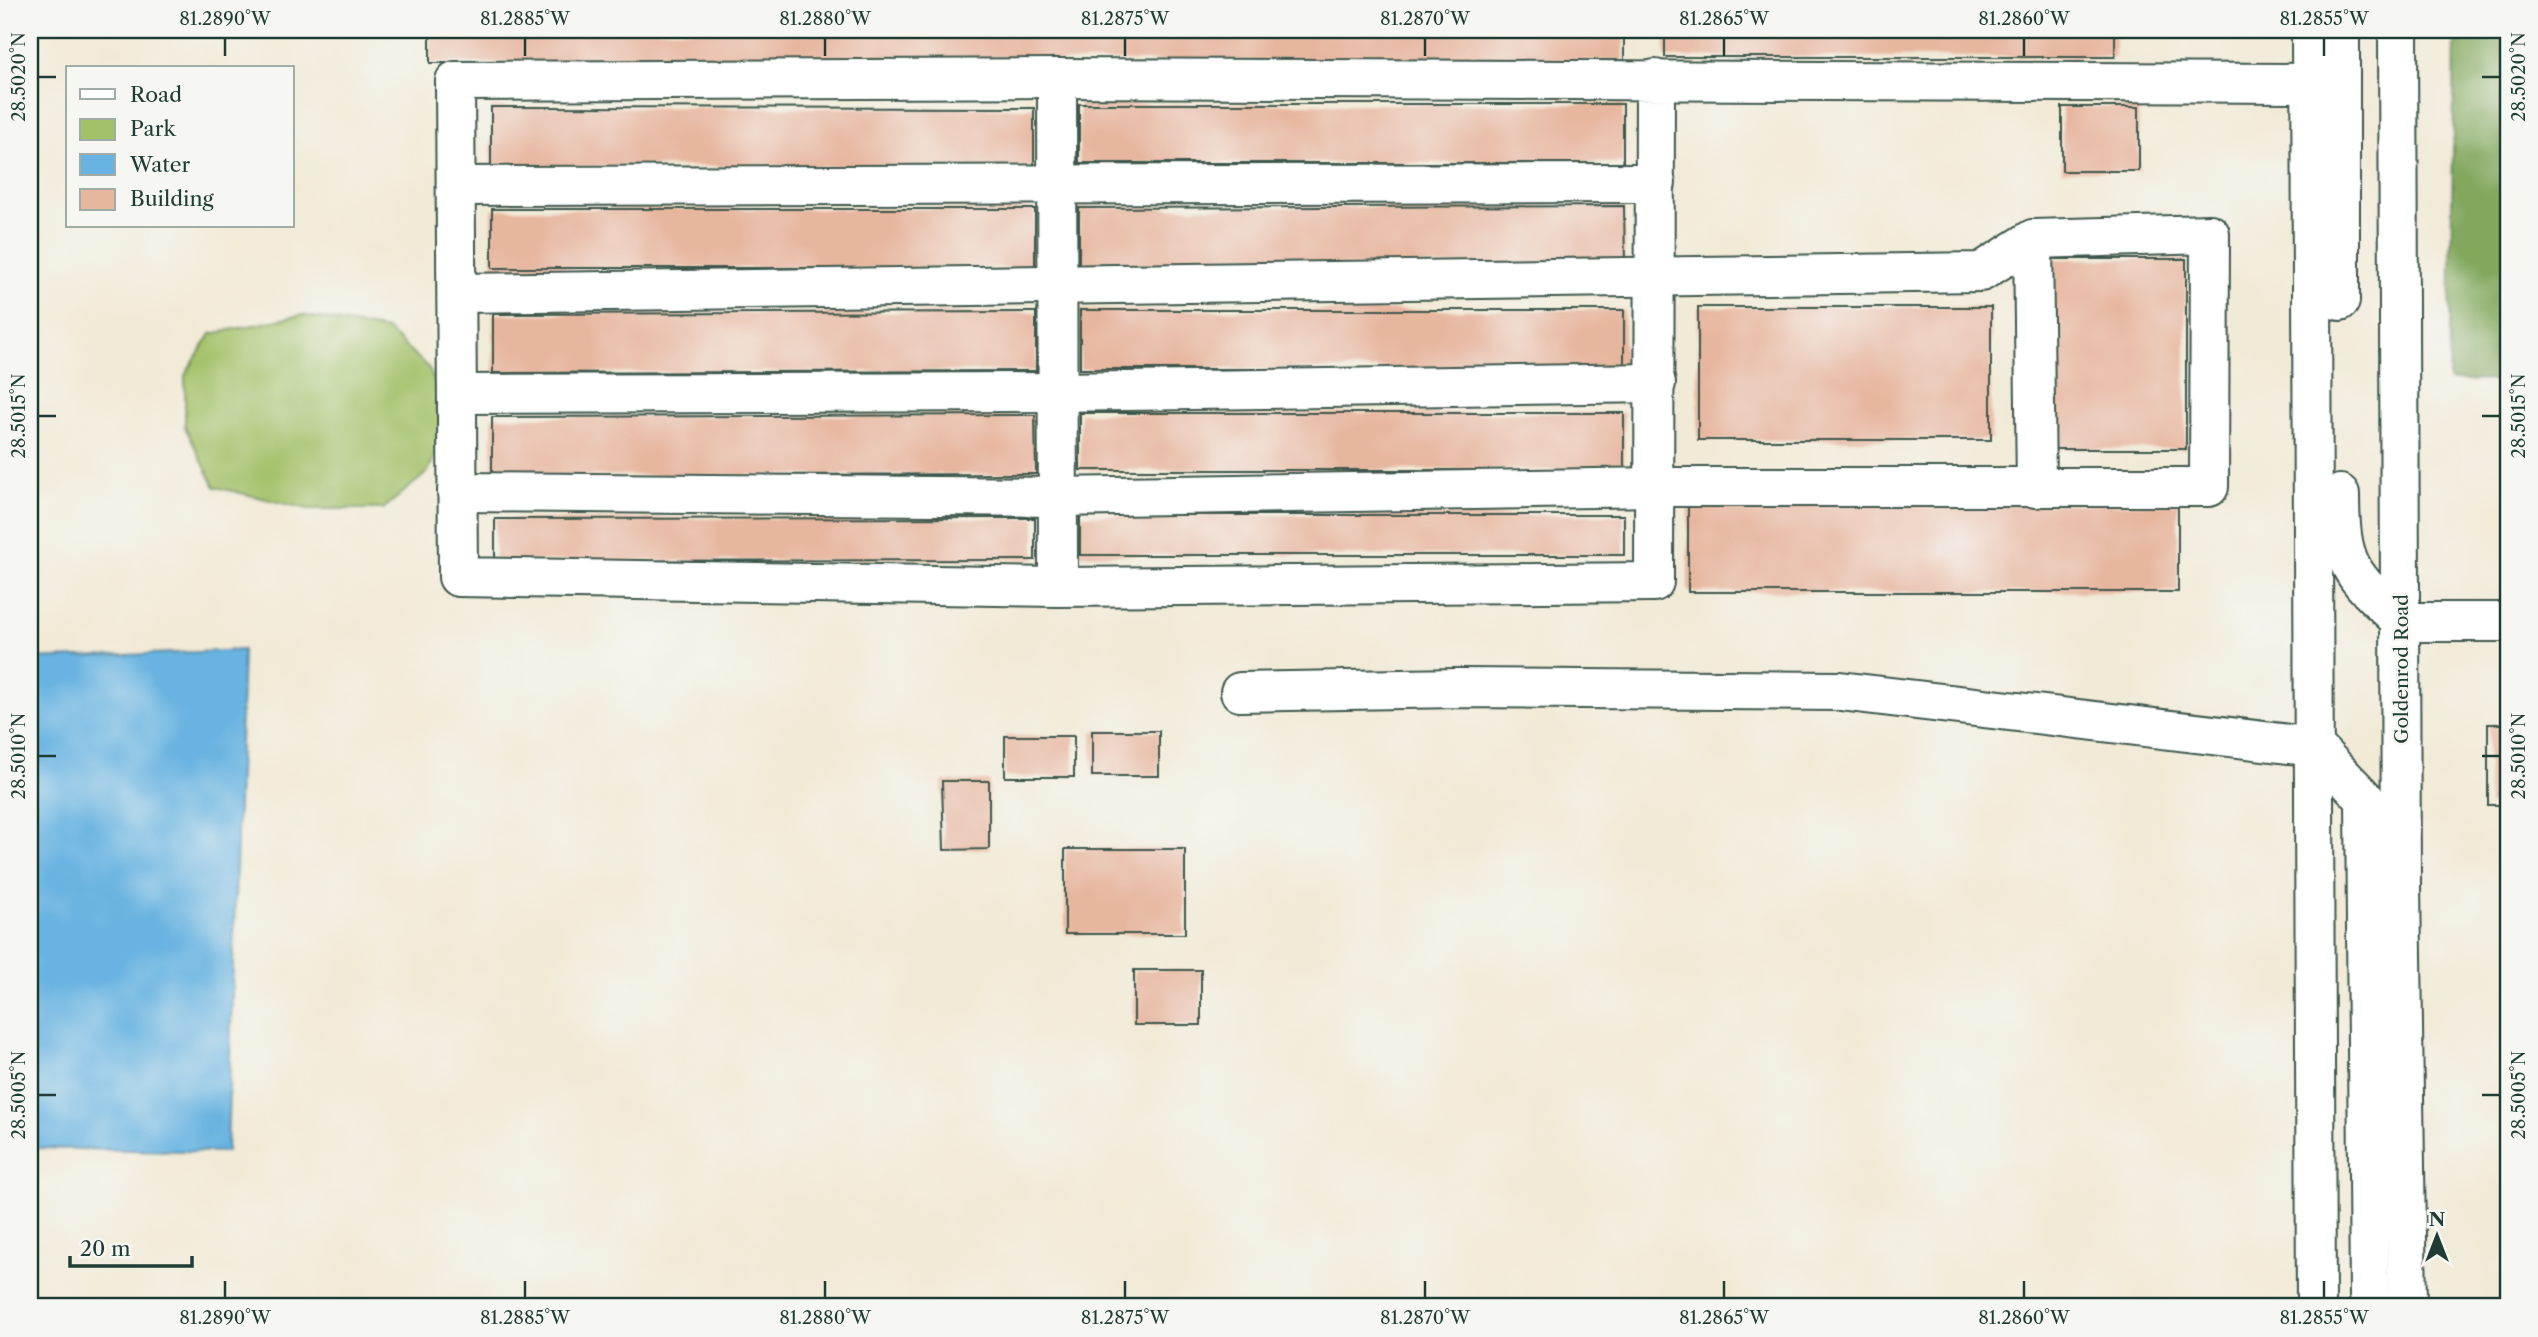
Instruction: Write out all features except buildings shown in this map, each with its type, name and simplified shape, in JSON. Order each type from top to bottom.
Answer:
[{"type":"main road","points":[[2312,30],[2316,1307]]},
{"type":"main road","points":[[2340,30],[2340,542],[2358,582],[2402,622],[2508,622]]},
{"type":"main road","name":"Goldenrod Road","points":[[2398,30],[2401,885],[2407,1307]]},
{"type":"main road","points":[[1655,79],[1657,487],[1654,582],[1058,587],[458,577],[455,81],[1057,78],[1655,79],[2312,83]]},
{"type":"main road","points":[[1057,78],[1058,587]]},
{"type":"main road","points":[[456,186],[1656,183]]},
{"type":"main road","points":[[457,293],[1981,272],[2033,239],[2210,234],[2208,487],[1657,487],[1057,497],[457,492]]},
{"type":"main road","points":[[2033,239],[2036,488]]},
{"type":"main road","points":[[457,394],[1056,392],[1656,383]]},
{"type":"main road","points":[[1240,692],[1458,688],[1840,691],[2315,747],[2365,799],[2369,1296],[2373,1307]]},
{"type":"green space","points":[[2455,30],[2508,30],[2508,380],[2449,381]]},
{"type":"green space","points":[[301,315],[387,330],[428,367],[451,416],[428,472],[383,509],[308,509],[215,487],[185,427],[185,375],[211,334]]},
{"type":"water","points":[[243,650],[227,1152],[30,1148],[30,659]]}]
